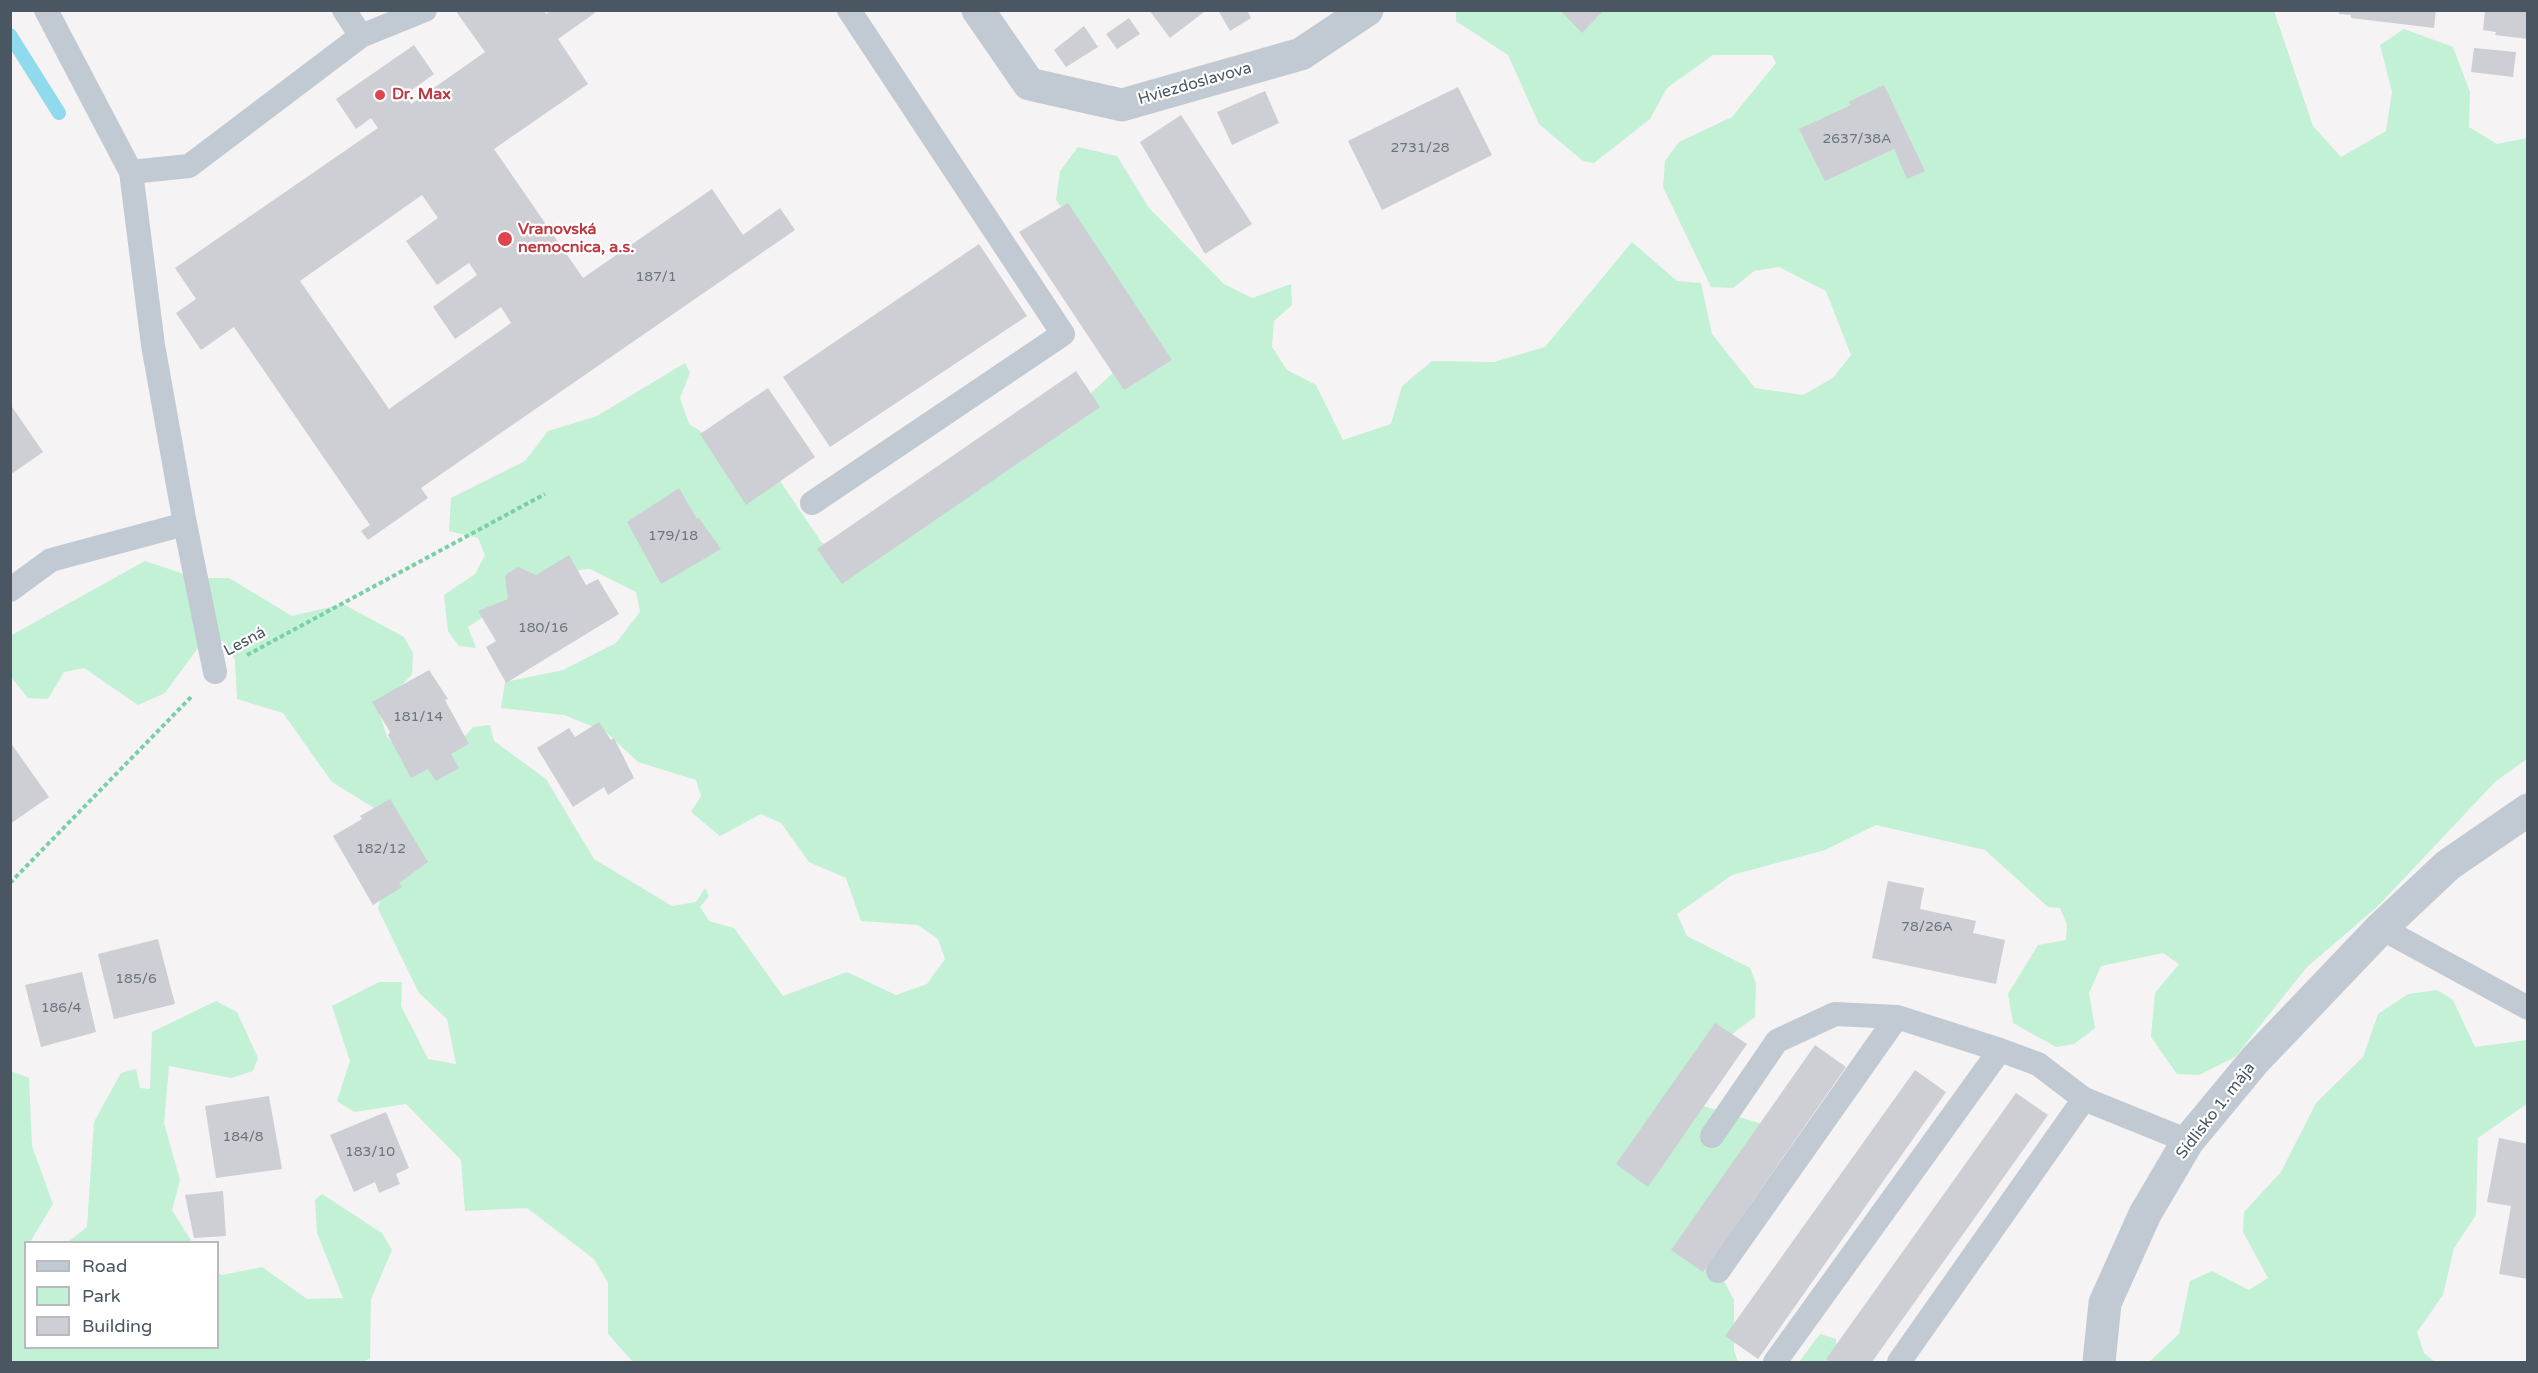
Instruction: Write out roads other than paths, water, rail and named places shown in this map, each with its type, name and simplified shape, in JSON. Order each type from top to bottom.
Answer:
[{"type":"street","name":"Hviezdoslavova","points":[[978,10],[1029,84],[1122,105],[1301,54],[1367,10]]},
{"type":"street","name":"Sídlisko 1. mája","points":[[2098,1362],[2105,1303],[2145,1214],[2188,1141],[2255,1060],[2381,928],[2448,865],[2528,810]]},
{"type":"lane","points":[[46,10],[131,172],[153,345],[185,524],[215,672]]},
{"type":"lane","points":[[344,10],[362,36]]},
{"type":"lane","points":[[131,172],[189,166],[362,36],[425,10]]},
{"type":"lane","points":[[812,503],[1063,334],[849,10]]},
{"type":"lane","points":[[10,590],[51,560],[185,524]]},
{"type":"lane","points":[[2381,928],[2528,1008]]},
{"type":"lane","points":[[1712,1136],[1777,1041],[1835,1014],[1897,1017],[2000,1050],[2038,1064],[2084,1099],[2188,1141]]},
{"type":"lane","points":[[1718,1271],[1897,1017]]},
{"type":"lane","points":[[1775,1362],[2000,1050]]},
{"type":"lane","points":[[1899,1362],[2084,1099]]},
{"type":"waterway","points":[[10,35],[59,113]]},
{"type":"place","name":"Dr. Max","points":[[380,95]]},
{"type":"place","name":"Vranovská nemocnica, a.s.","points":[[505,239]]}]
